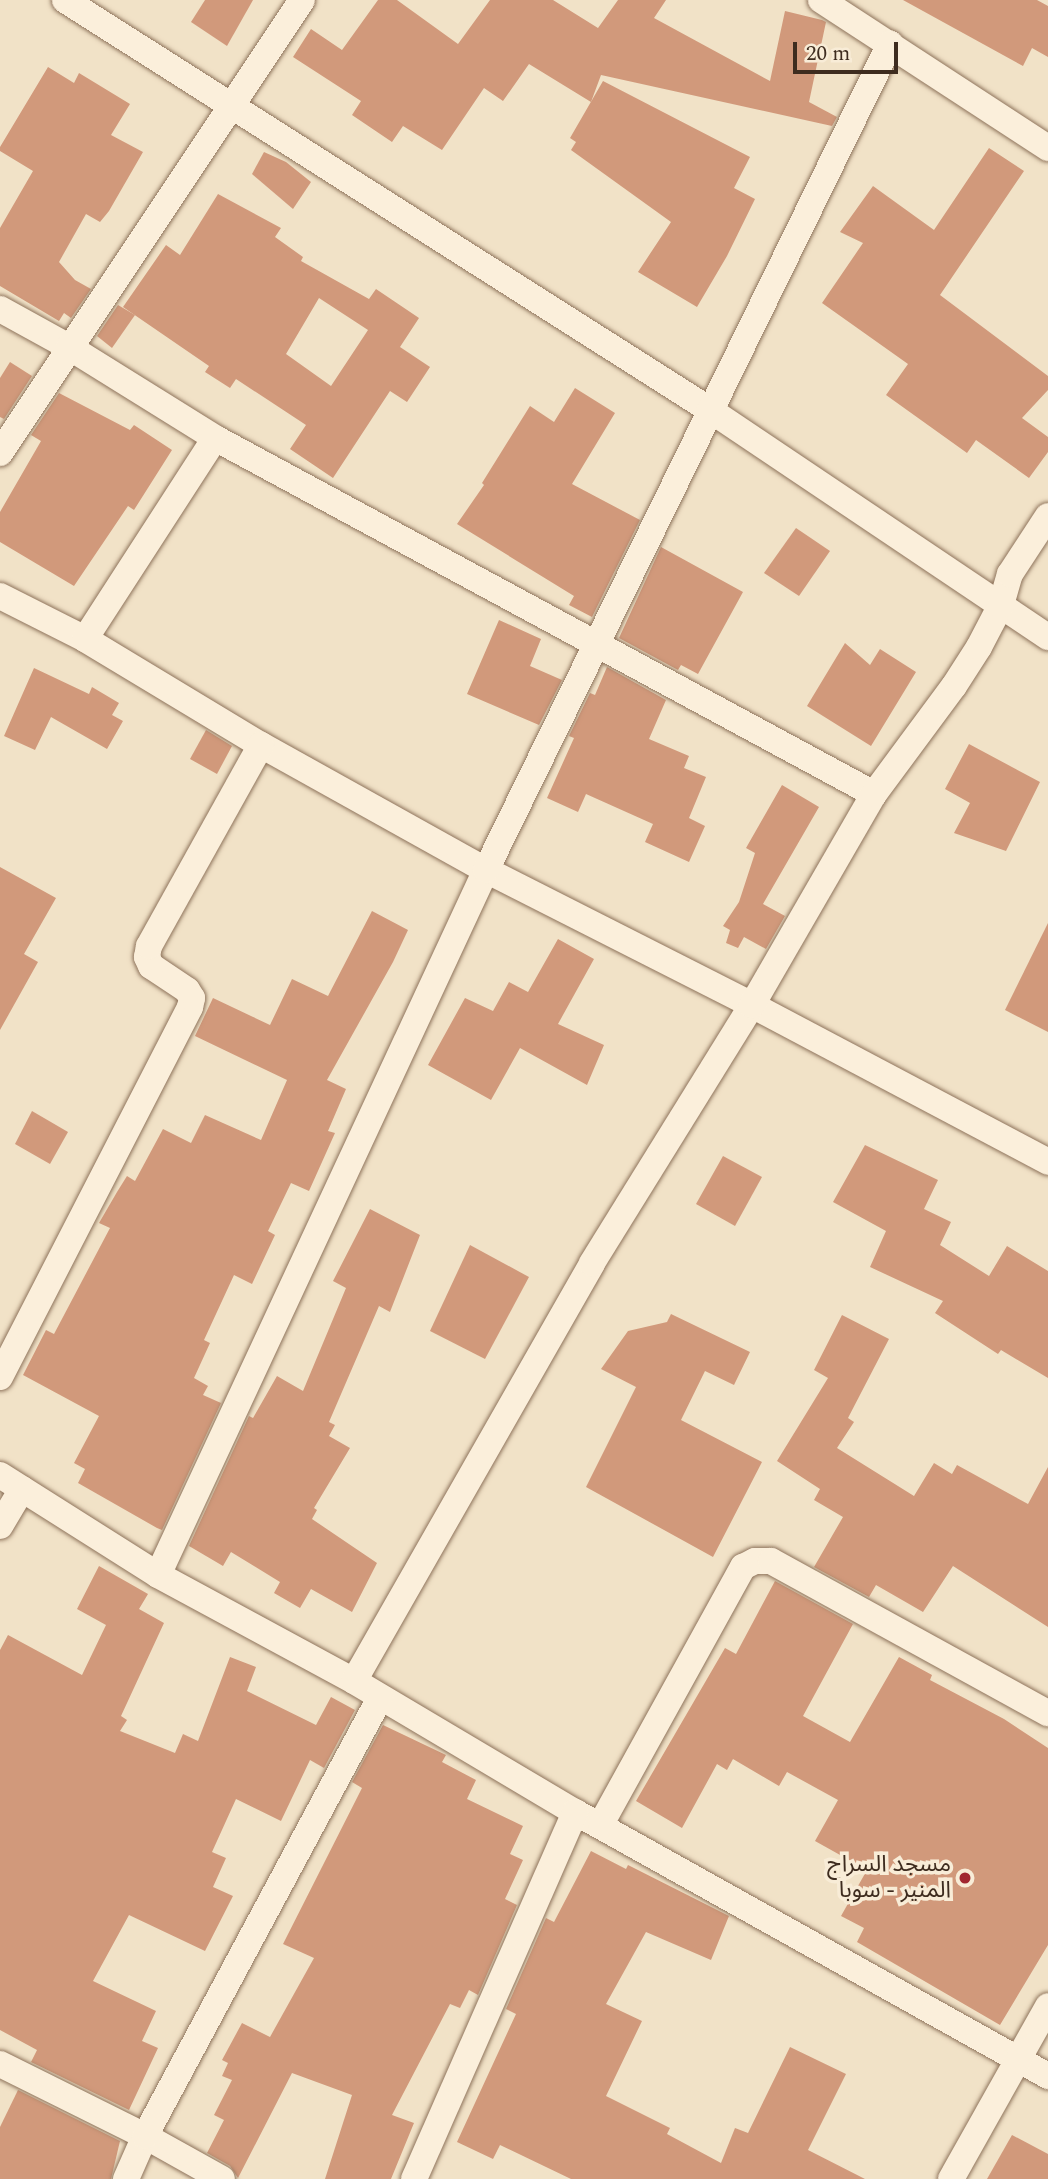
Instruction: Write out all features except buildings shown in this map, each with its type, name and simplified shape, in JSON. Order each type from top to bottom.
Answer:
[{"type":"street","points":[[65,0],[710,410],[1048,637]]},
{"type":"street","points":[[0,453],[302,0]]},
{"type":"street","points":[[821,0],[1048,148]]},
{"type":"street","points":[[158,1575],[486,870],[890,44]]},
{"type":"street","points":[[0,309],[69,347],[215,438],[874,794]]},
{"type":"street","points":[[85,639],[215,438]]},
{"type":"street","points":[[354,1681],[592,1263],[752,1005],[874,794],[954,686],[1001,605],[1010,575],[1048,516]]},
{"type":"street","points":[[0,596],[85,639],[261,745],[486,870],[752,1005],[1048,1162]]},
{"type":"street","points":[[0,1377],[190,1007],[192,998],[187,990],[151,966],[147,957],[149,946],[261,745]]},
{"type":"street","points":[[0,1475],[158,1575],[354,1681],[575,1812],[601,1824],[1048,2076]]},
{"type":"street","points":[[0,1526],[22,1489]]},
{"type":"street","points":[[601,1824],[743,1567],[755,1561],[771,1561],[1048,1713]]},
{"type":"street","points":[[126,2179],[145,2136],[380,1697]]},
{"type":"street","points":[[414,2179],[575,1812]]},
{"type":"street","points":[[951,2179],[1048,2006]]},
{"type":"street","points":[[0,2064],[145,2136],[222,2179]]},
{"type":"place","name":"مسجد السراج المنير - سوبا","points":[[965,1878]]}]
